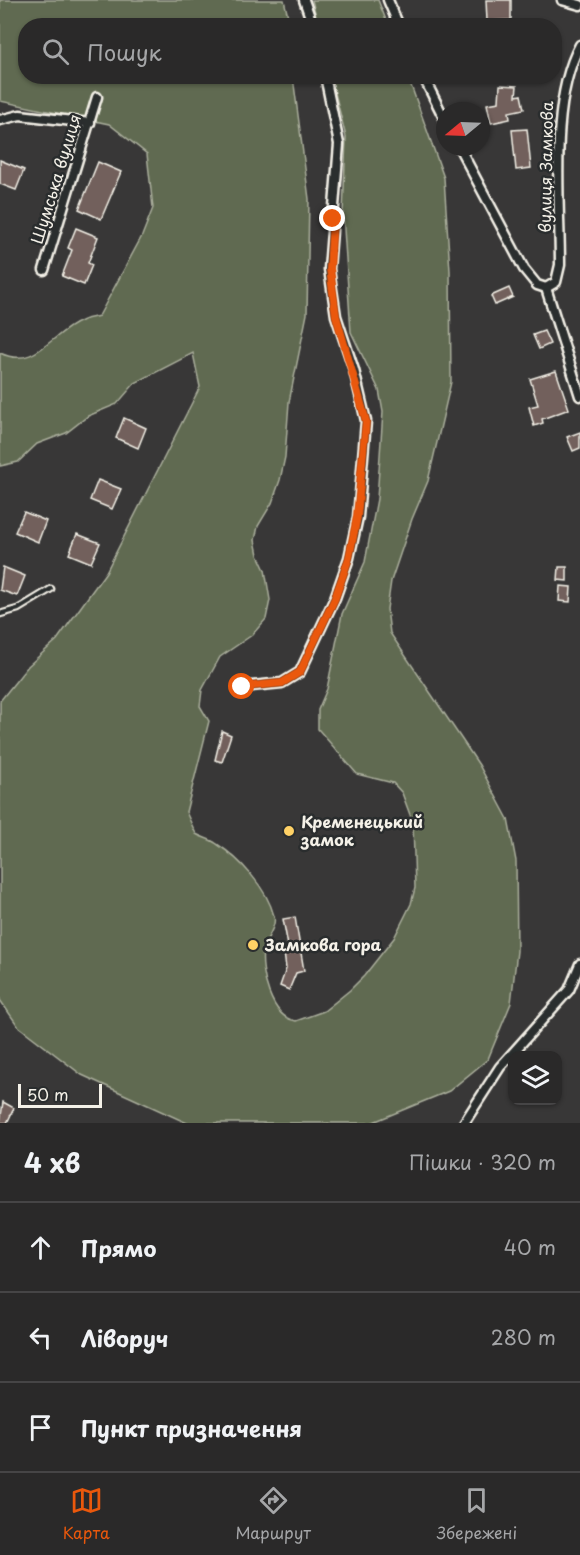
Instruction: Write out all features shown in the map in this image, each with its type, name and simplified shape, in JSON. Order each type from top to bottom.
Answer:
[{"type":"street","points":[[304,0],[310,18]]},
{"type":"street","points":[[388,0],[396,18]]},
{"type":"street","points":[[562,0],[580,5]]},
{"type":"street","name":"вулиця Замкова","points":[[546,288],[556,282],[560,265],[560,103],[566,75],[580,45]]},
{"type":"street","points":[[242,687],[282,683],[300,672],[335,598],[349,558],[357,517],[366,421],[336,316],[330,269],[339,144],[327,84]]},
{"type":"street","points":[[427,84],[436,102]]},
{"type":"street","name":"Шумська вулиця","points":[[44,270],[97,98]]},
{"type":"street","points":[[0,120],[20,116],[90,123]]},
{"type":"street","points":[[464,156],[524,269],[537,285],[546,288],[580,396]]},
{"type":"street","points":[[464,1123],[500,1067],[569,990],[580,964]]},
{"type":"lane","points":[[0,614],[18,609],[51,589]]},
{"type":"green space","points":[[0,0],[284,0],[288,18],[18,18],[18,84],[294,84],[309,199],[307,314],[289,402],[285,457],[280,480],[272,503],[258,526],[255,540],[258,555],[265,570],[270,600],[266,619],[252,635],[220,657],[202,690],[200,706],[209,721],[186,812],[196,834],[226,850],[252,875],[265,895],[274,920],[263,951],[263,970],[274,1003],[287,1018],[296,1021],[324,1011],[364,976],[394,938],[411,904],[415,888],[413,823],[402,793],[393,783],[357,774],[318,729],[318,710],[327,689],[342,614],[365,562],[377,499],[383,412],[379,390],[351,332],[343,214],[346,137],[333,84],[410,84],[444,178],[450,271],[451,382],[428,481],[412,519],[391,581],[387,609],[390,633],[479,765],[508,819],[516,861],[517,951],[511,1003],[488,1059],[449,1091],[371,1123],[187,1123],[82,1075],[18,1026],[0,1000],[0,701],[28,666],[57,640],[106,572],[200,387],[193,353],[135,383],[117,404],[88,416],[66,433],[37,444],[18,462],[0,466],[0,353],[13,357],[34,354],[70,327],[83,320],[99,316],[142,236],[153,208],[147,154],[109,124],[0,101]]},
{"type":"green space","points":[[312,0],[378,0],[385,18],[316,18]]},
{"type":"building","points":[[486,0],[511,0],[511,18],[487,18]]},
{"type":"building","points":[[500,85],[517,86],[516,96],[521,95],[524,109],[509,112],[510,119],[491,123],[490,104],[499,102]]},
{"type":"building","points":[[527,129],[531,168],[516,170],[512,130]]},
{"type":"building","points":[[0,160],[24,170],[16,190],[0,184]]},
{"type":"building","points":[[98,162],[121,172],[101,219],[79,209]]},
{"type":"building","points":[[76,228],[98,237],[88,263],[92,265],[84,285],[62,276],[72,250],[68,248]]},
{"type":"building","points":[[509,288],[513,297],[495,305],[491,296]]},
{"type":"building","points":[[544,331],[550,344],[539,349],[533,335]]},
{"type":"building","points":[[556,371],[569,409],[542,419],[543,423],[534,426],[529,407],[538,405],[530,379]]},
{"type":"building","points":[[124,418],[146,428],[138,448],[116,438]]},
{"type":"building","points":[[580,432],[580,448],[573,451],[567,437]]},
{"type":"building","points":[[98,480],[121,489],[112,509],[90,500]]},
{"type":"building","points":[[24,512],[46,521],[38,542],[15,532]]},
{"type":"building","points":[[77,534],[100,543],[91,563],[69,554]]},
{"type":"building","points":[[3,567],[25,576],[17,596],[0,590]]},
{"type":"building","points":[[559,567],[567,567],[567,581],[558,580]]},
{"type":"building","points":[[560,586],[571,587],[570,602],[559,601]]},
{"type":"building","points":[[222,731],[231,735],[222,762],[215,760]]},
{"type":"building","points":[[295,917],[304,971],[296,973],[289,990],[280,986],[286,969],[284,952],[289,951],[283,919]]},
{"type":"building","points":[[3,1102],[14,1108],[7,1123],[0,1123]]},
{"type":"place","name":"Кременецький замок","points":[[289,831]]},
{"type":"place","name":"Замкова гора","points":[[253,945]]},
{"type":"route","points":[[242,687],[290,681],[300,672],[335,598],[349,558],[357,517],[366,421],[354,370],[336,316],[330,269],[333,219]]}]
